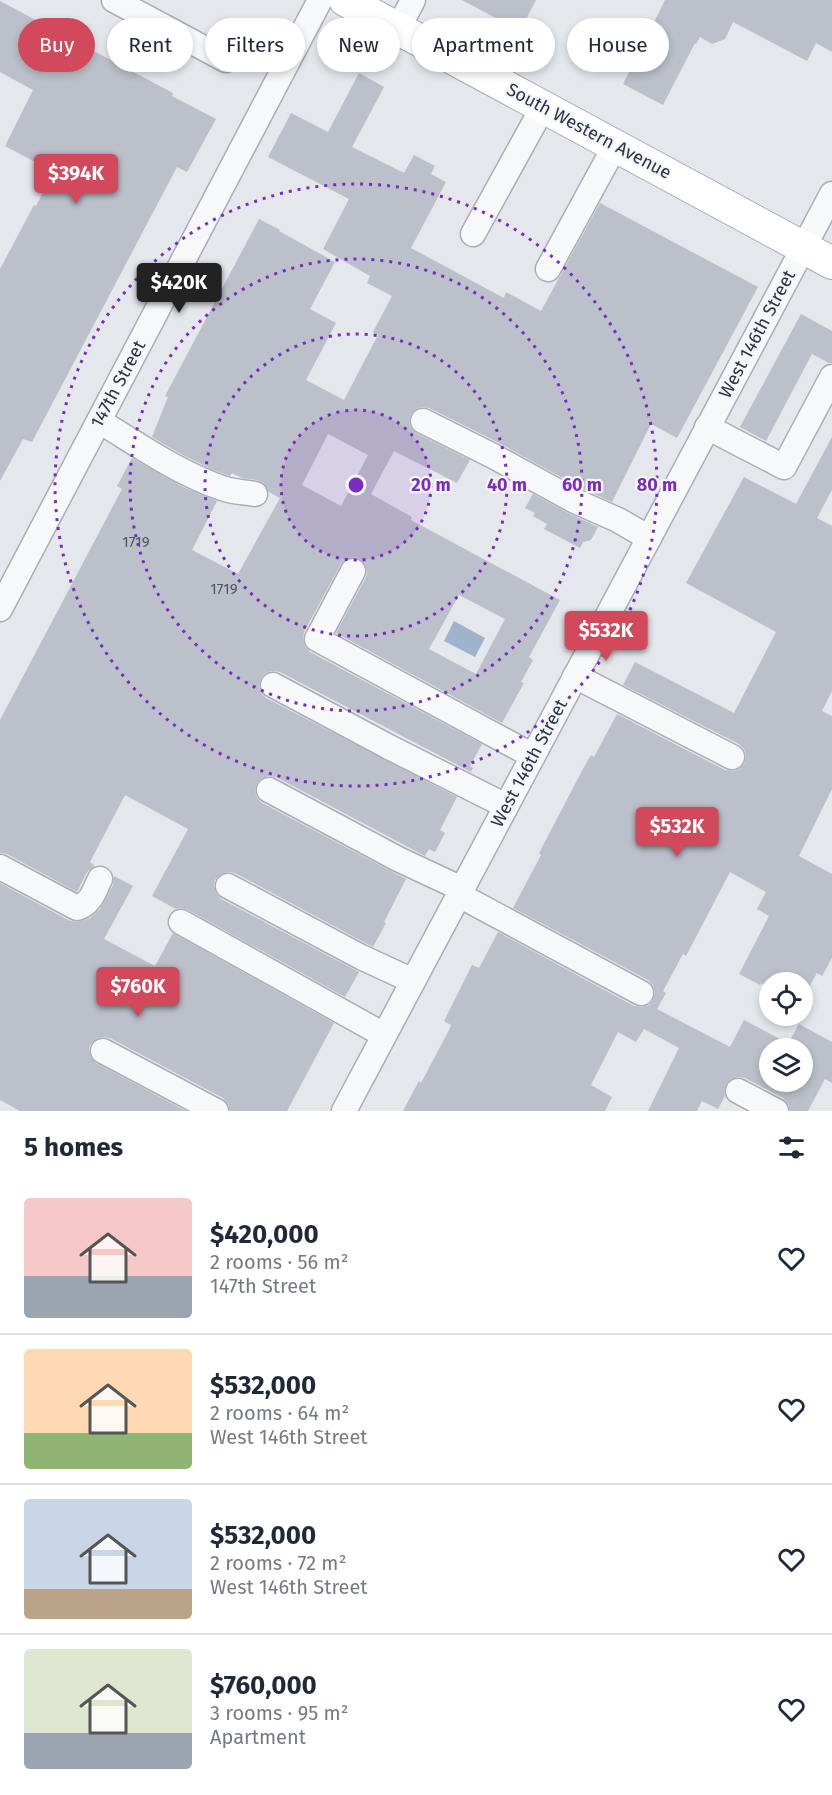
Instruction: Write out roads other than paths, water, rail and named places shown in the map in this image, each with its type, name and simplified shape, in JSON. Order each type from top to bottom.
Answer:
[{"type":"main road","name":"South Western Avenue","points":[[345,0],[379,18]]},
{"type":"main road","name":"South Western Avenue","points":[[400,29],[832,263]]},
{"type":"street","points":[[114,0],[205,49]]},
{"type":"street","name":"147th Street","points":[[0,609],[320,0]]},
{"type":"street","points":[[400,24],[413,0]]},
{"type":"street","points":[[473,234],[543,107]]},
{"type":"street","points":[[548,269],[615,146]]},
{"type":"street","name":"West 146th Street","points":[[344,1111],[832,194]]},
{"type":"street","points":[[707,427],[784,467],[832,377]]},
{"type":"street","points":[[99,421],[153,455],[196,478],[225,490],[255,494]]},
{"type":"street","points":[[423,421],[649,538]]},
{"type":"street","points":[[353,571],[317,639],[533,756]]},
{"type":"street","points":[[575,676],[732,757]]},
{"type":"street","points":[[273,684],[389,747],[506,806]]},
{"type":"street","points":[[269,790],[398,858],[641,993]]},
{"type":"street","points":[[0,867],[77,908],[85,906],[100,879]]},
{"type":"street","points":[[228,886],[361,957],[413,981]]},
{"type":"street","points":[[181,922],[384,1035]]},
{"type":"street","points":[[103,1051],[216,1111]]},
{"type":"street","points":[[738,1091],[776,1111]]},
{"type":"water","points":[[454,621],[485,638],[475,657],[444,641]]}]
